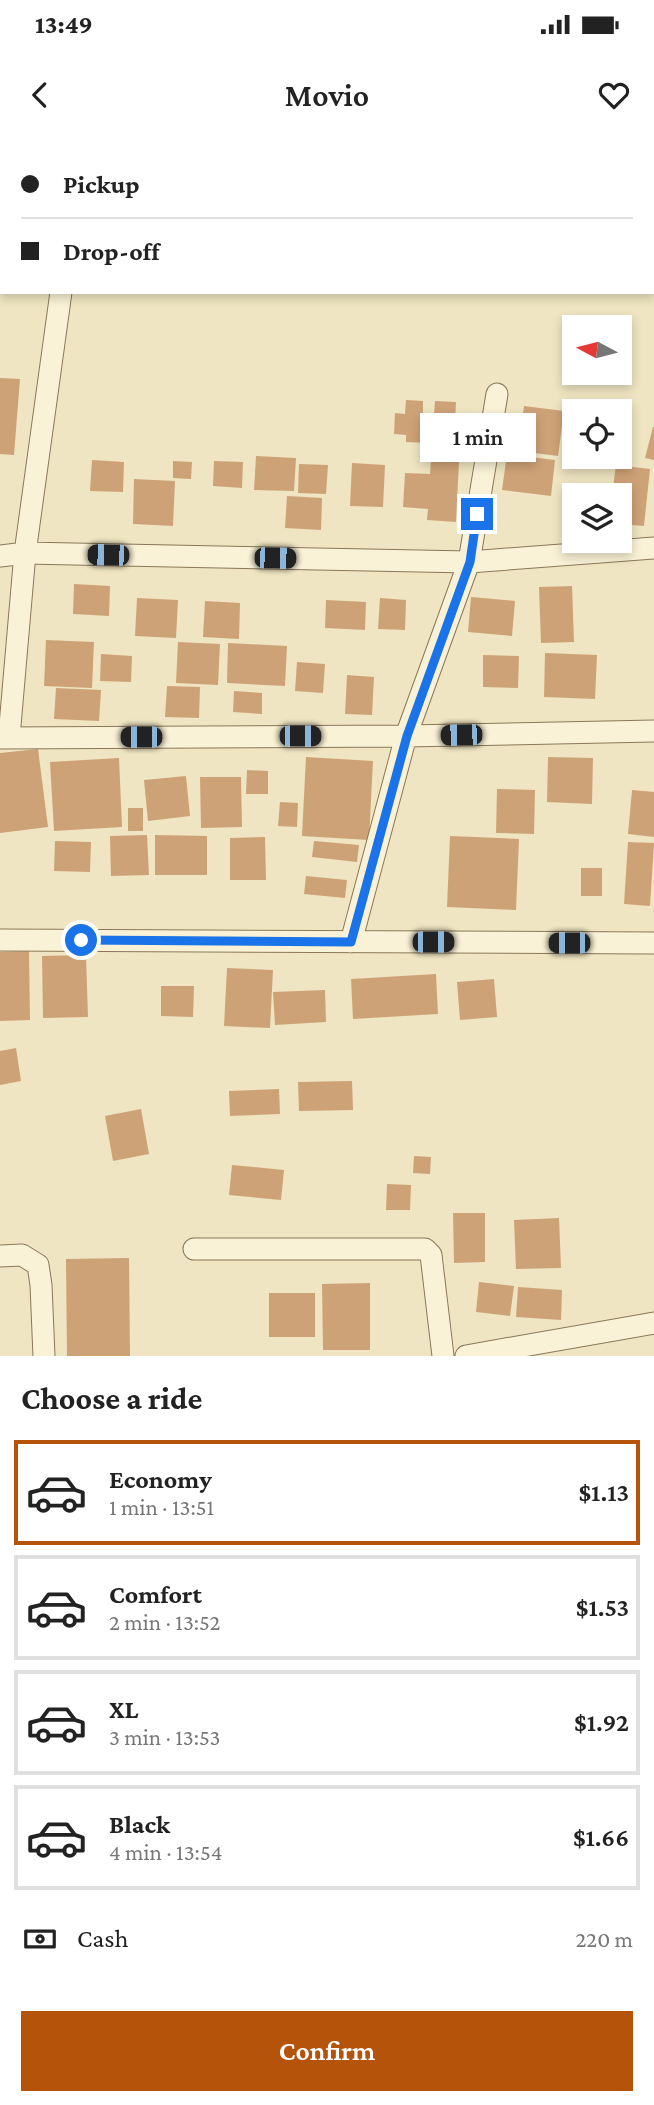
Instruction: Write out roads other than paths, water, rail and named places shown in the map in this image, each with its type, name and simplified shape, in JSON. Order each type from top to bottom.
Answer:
[{"type":"street","points":[[61,294],[24,553],[4,738],[407,736],[654,731]]},
{"type":"street","points":[[351,942],[407,736],[470,562],[497,394]]},
{"type":"street","points":[[0,556],[24,553],[470,562],[654,548]]},
{"type":"street","points":[[0,940],[654,943]]},
{"type":"street","points":[[194,1249],[425,1250],[431,1255],[443,1356]]},
{"type":"street","points":[[0,1256],[22,1255],[37,1265],[41,1285],[44,1356]]},
{"type":"street","points":[[466,1356],[654,1323]]}]
